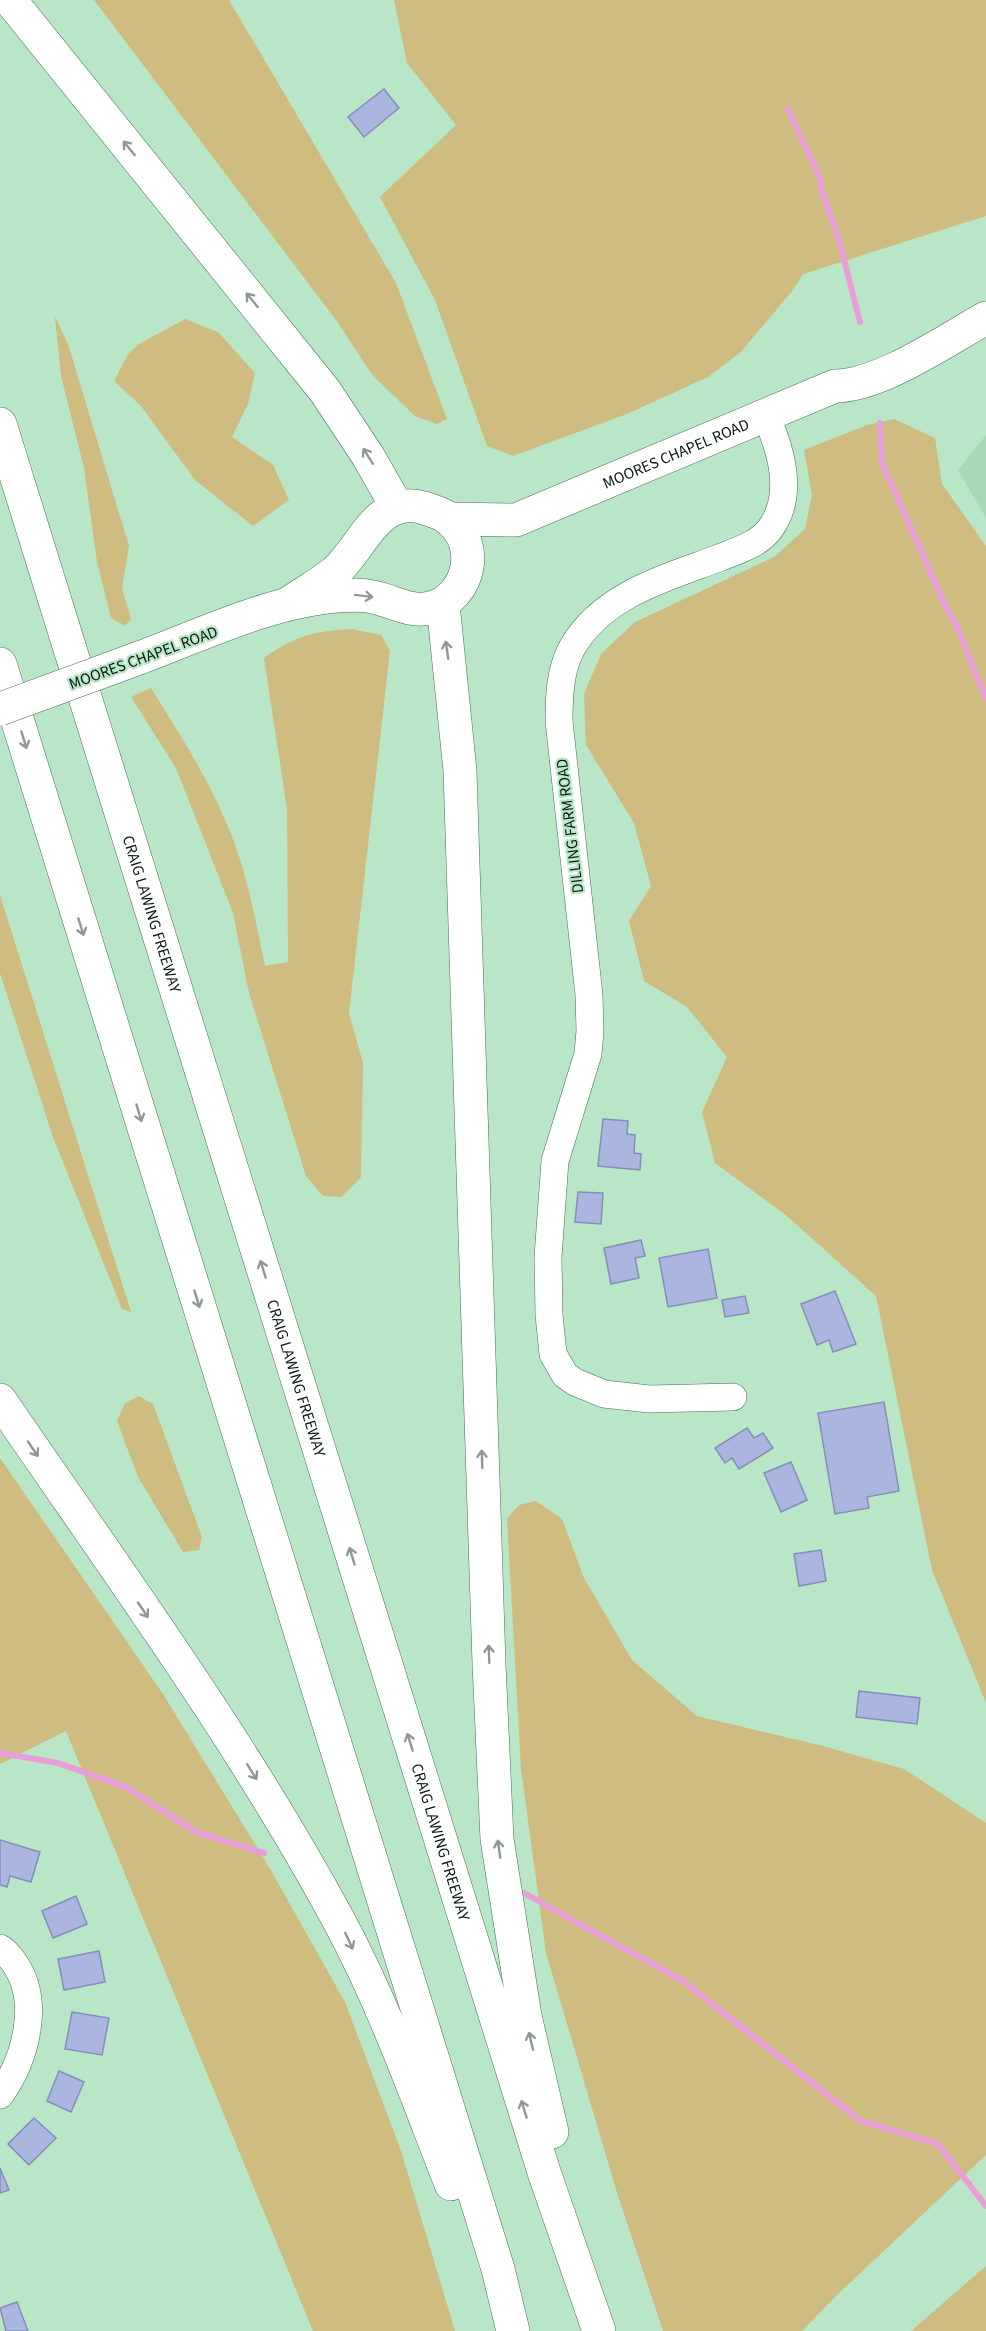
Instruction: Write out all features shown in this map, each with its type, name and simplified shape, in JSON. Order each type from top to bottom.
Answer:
[{"type":"main road","points":[[10,0],[325,391],[368,456],[397,507]]},
{"type":"main road","name":"MOORES CHAPEL ROAD","points":[[836,386],[847,370],[986,299]]},
{"type":"main road","name":"MOORES CHAPEL ROAD","points":[[0,709],[286,605],[359,594],[414,610],[443,604],[454,595],[467,568],[516,520],[836,386],[851,386],[881,375],[986,318]]},
{"type":"main road","name":"CRAIG LAWING FREEWAY","points":[[0,424],[540,2160],[595,2317]]},
{"type":"main road","name":"MOORES CHAPEL ROAD","points":[[286,605],[335,572],[372,525],[397,507],[415,505],[449,519],[516,520]]},
{"type":"main road","points":[[449,519],[465,541],[467,568]]},
{"type":"main road","points":[[443,604],[460,771],[488,1653],[497,1839],[525,2016],[595,2317]]},
{"type":"main road","points":[[0,664],[495,2257],[511,2331]]},
{"type":"main road","points":[[0,1400],[250,1768],[339,1921],[394,2037],[511,2331]]},
{"type":"street","name":"DILLING FARM ROAD","points":[[734,1397],[649,1399],[604,1394],[575,1382],[566,1375],[553,1354],[549,1315],[548,1257],[555,1161],[588,1054],[590,1031],[589,995],[559,732],[560,691],[572,647],[585,630],[619,600],[664,578],[742,549],[770,529],[783,497],[783,477],[779,446],[766,416]]},
{"type":"street","points":[[0,1948],[17,1967],[25,1984],[28,2006],[27,2030],[21,2055],[11,2080],[0,2095]]},
{"type":"shaded area","points":[[94,0],[229,0],[396,283],[447,419],[437,424],[415,416],[373,376],[336,320]]},
{"type":"shaded area","points":[[394,0],[986,0],[986,216],[803,274],[793,290],[741,352],[708,377],[627,414],[513,456],[487,446],[435,300],[380,197],[456,125],[407,63]]},
{"type":"shaded area","points":[[55,317],[69,347],[129,546],[122,588],[131,619],[125,626],[111,618],[97,562],[84,468],[61,376]]},
{"type":"shaded area","points":[[185,319],[218,332],[255,373],[248,404],[232,437],[273,465],[289,500],[253,526],[195,480],[141,406],[114,381],[128,354],[139,344]]},
{"type":"shaded area","points":[[894,419],[935,438],[942,484],[986,546],[986,1703],[932,1570],[876,1296],[787,1216],[715,1163],[702,1112],[727,1057],[687,1007],[644,981],[629,921],[651,886],[634,823],[586,745],[584,694],[601,654],[635,622],[774,557],[805,529],[812,495],[804,450],[867,425]]},
{"type":"shaded area","points":[[986,435],[986,518],[958,470]]},
{"type":"shaded area","points":[[352,629],[381,635],[390,651],[349,1013],[363,1063],[361,1177],[342,1197],[323,1196],[306,1176],[249,993],[233,913],[176,768],[131,697],[151,688],[192,755],[219,806],[239,857],[265,966],[288,962],[287,809],[264,658],[285,644],[305,636]]},
{"type":"shaded area","points":[[0,895],[131,1312],[122,1309],[53,1137],[0,973]]},
{"type":"shaded area","points":[[139,1396],[153,1404],[202,1537],[199,1550],[183,1552],[138,1477],[117,1421],[125,1403]]},
{"type":"shaded area","points":[[0,1458],[163,1694],[269,1867],[345,2002],[401,2151],[455,2331],[313,2331],[66,1731],[0,1764]]},
{"type":"shaded area","points":[[536,1501],[562,1519],[584,1578],[632,1660],[697,1716],[823,1746],[904,1769],[986,1823],[986,2155],[839,2293],[802,2331],[663,2331],[618,2196],[546,1953],[521,1769],[507,1519],[519,1505]]},
{"type":"shaded area","points":[[986,2266],[986,2331],[911,2331]]},
{"type":"building","points":[[384,89],[399,108],[364,137],[348,117]]},
{"type":"building","points":[[603,1119],[628,1121],[627,1134],[635,1135],[634,1153],[641,1154],[640,1170],[598,1166]]},
{"type":"building","points":[[578,1192],[603,1193],[601,1224],[575,1222]]},
{"type":"building","points":[[641,1240],[645,1256],[635,1258],[639,1278],[611,1284],[604,1248]]},
{"type":"building","points":[[708,1249],[717,1298],[668,1307],[659,1258]]},
{"type":"building","points":[[835,1291],[856,1344],[833,1352],[829,1340],[817,1345],[801,1304]]},
{"type":"building","points":[[745,1296],[749,1313],[725,1317],[722,1300]]},
{"type":"building","points":[[884,1402],[899,1491],[867,1497],[869,1508],[835,1514],[818,1413]]},
{"type":"building","points":[[747,1428],[754,1438],[763,1433],[773,1448],[739,1469],[732,1458],[725,1463],[715,1448]]},
{"type":"building","points":[[791,1462],[807,1500],[781,1512],[764,1473]]},
{"type":"building","points":[[821,1550],[826,1581],[799,1586],[794,1554]]},
{"type":"building","points":[[859,1691],[920,1698],[917,1724],[856,1717]]},
{"type":"building","points":[[0,1840],[40,1852],[31,1882],[10,1876],[7,1887],[0,1885]]},
{"type":"building","points":[[76,1896],[87,1924],[53,1938],[42,1911]]},
{"type":"building","points":[[99,1951],[105,1982],[64,1990],[58,1959]]},
{"type":"building","points":[[72,2012],[109,2018],[102,2055],[65,2049]]},
{"type":"building","points":[[59,2071],[84,2082],[71,2112],[47,2101]]},
{"type":"building","points":[[34,2118],[56,2138],[29,2165],[8,2144]]},
{"type":"building","points":[[0,2168],[9,2190],[0,2193]]},
{"type":"building","points":[[17,2302],[28,2331],[6,2331],[0,2308]]},
{"type":"waterway","points":[[788,109],[820,178],[822,192],[839,240],[860,322]]},
{"type":"waterway","points":[[880,423],[882,463],[945,605],[959,631],[986,699]]},
{"type":"waterway","points":[[0,1753],[58,1763],[126,1787],[196,1832],[264,1853]]},
{"type":"waterway","points":[[524,1893],[683,1981],[861,2121],[938,2144],[986,2206]]}]
